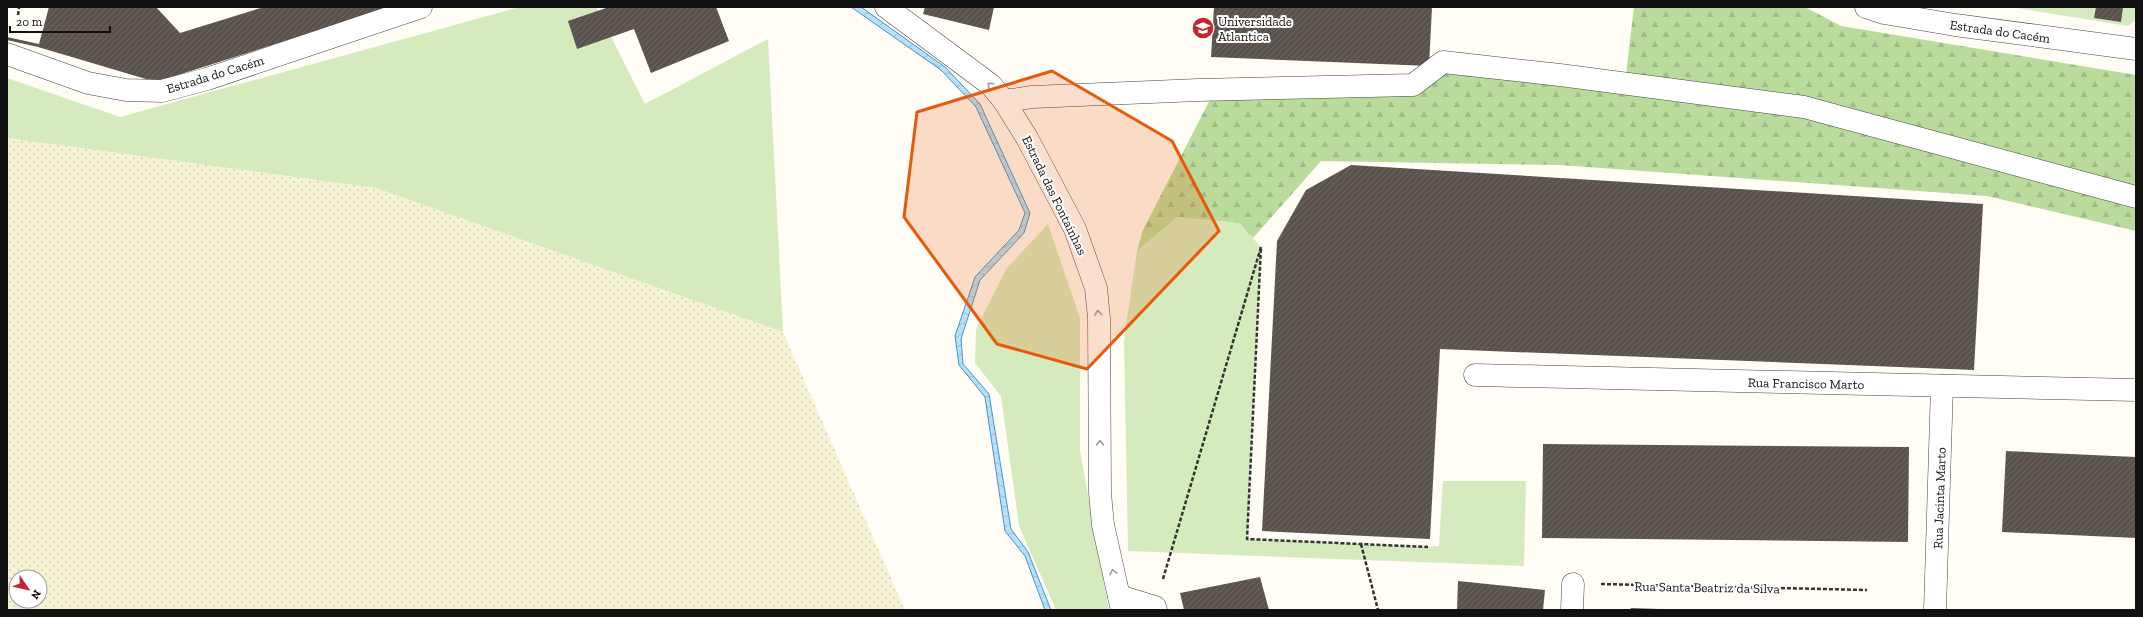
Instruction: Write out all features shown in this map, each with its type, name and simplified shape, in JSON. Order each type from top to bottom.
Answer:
[{"type":"street","name":"Estrada do Cacém","points":[[7,54],[88,83],[126,90],[162,91],[207,79],[421,7]]},
{"type":"street","name":"Estrada das Fontaínhas","points":[[886,7],[991,85],[1004,101],[1027,138],[1075,229],[1096,288],[1099,318],[1100,493],[1103,525],[1120,603]]},
{"type":"street","name":"Estrada do Cacém","points":[[1866,7],[1884,13],[1955,25],[2136,49]]},
{"type":"street","points":[[1004,101],[1032,97],[1191,90],[1413,85],[1443,62],[1560,75],[1804,107],[2136,197]]},
{"type":"street","name":"Rua Francisco Marto","points":[[1475,375],[2136,390]]},
{"type":"street","name":"Rua Jacinta Marto","points":[[1936,610],[1942,386]]},
{"type":"street","points":[[1572,610],[1573,584]]},
{"type":"street","points":[[1120,603],[1155,608]]},
{"type":"path","points":[[18,15],[19,7]]},
{"type":"path","points":[[1155,608],[1262,247],[1247,539],[1428,547]]},
{"type":"path","points":[[1362,544],[1378,610]]},
{"type":"path","name":"Rua Santa Beatriz da Silva","points":[[1573,584],[1867,590]]},
{"type":"highlighted area","points":[[1052,71],[1172,141],[1219,231],[1087,369],[997,344],[904,217],[917,112]]},
{"type":"shaded area","points":[[7,138],[376,188],[783,332],[905,610],[7,610]]},
{"type":"green space","points":[[520,7],[596,7],[645,104],[768,39],[783,332],[376,188],[7,138],[7,78],[120,117]]},
{"type":"green space","points":[[1634,7],[1805,7],[1841,26],[2136,75],[2136,231],[1987,196],[1560,165],[1321,161],[1253,238],[1239,223],[1177,217],[1137,251],[1143,230],[1215,90],[1413,85],[1443,62],[1625,83]]},
{"type":"green space","points":[[2011,7],[2136,7],[2136,20],[2128,26]]},
{"type":"green space","points":[[1177,217],[1239,223],[1261,247],[1247,539],[1428,547],[1439,546],[1443,481],[1526,481],[1524,566],[1128,551],[1124,339],[1137,251]]},
{"type":"green space","points":[[1048,224],[1080,318],[1080,451],[1109,610],[1056,610],[1019,526],[1001,396],[975,363],[976,329],[1006,269]]},
{"type":"water","points":[[851,7],[861,7],[945,67],[980,104],[1030,213],[1024,233],[980,280],[961,339],[963,364],[989,394],[1011,529],[1028,552],[1051,610],[1045,610],[1025,556],[1005,531],[985,397],[959,365],[955,336],[975,277],[1019,230],[1025,213],[976,107],[941,70]]},
{"type":"building","points":[[49,7],[156,7],[180,33],[264,7],[392,7],[156,82],[38,47],[7,40],[7,37],[39,44]]},
{"type":"building","points":[[609,7],[716,7],[729,41],[651,73],[634,29],[577,49],[568,21]]},
{"type":"building","points":[[925,7],[994,7],[989,30],[923,14]]},
{"type":"building","points":[[1214,7],[1432,7],[1429,66],[1211,57]]},
{"type":"building","points":[[2096,7],[2123,7],[2121,22],[2094,18]]},
{"type":"building","points":[[1351,165],[1983,204],[1974,370],[1440,349],[1430,539],[1262,531],[1277,241],[1306,190]]},
{"type":"building","points":[[1543,444],[1909,447],[1908,542],[1542,538]]},
{"type":"building","points":[[2006,451],[2136,457],[2136,538],[2002,532]]},
{"type":"building","points":[[1260,577],[1269,610],[1184,610],[1180,593]]},
{"type":"building","points":[[1458,581],[1545,590],[1543,610],[1457,610]]},
{"type":"building","points":[[1631,608],[1659,609],[1659,610],[1630,610]]},
{"type":"place","name":"Universidade Atlantica","points":[[1203,28]]}]
